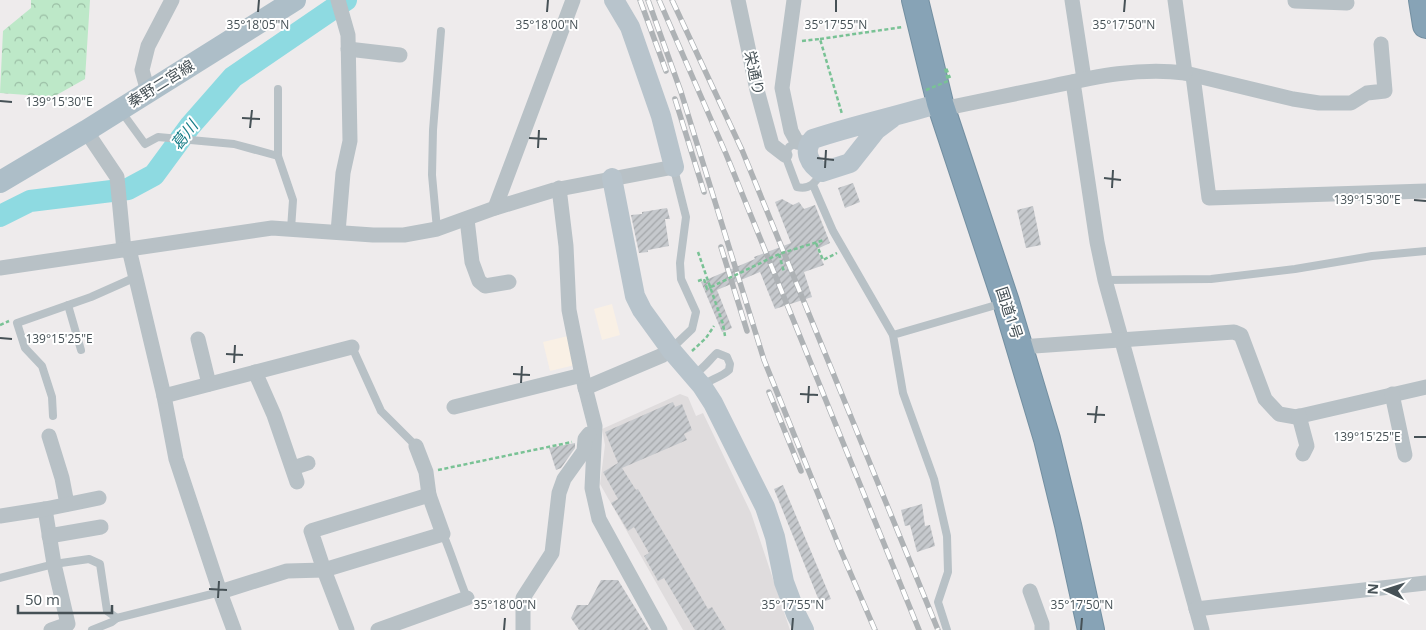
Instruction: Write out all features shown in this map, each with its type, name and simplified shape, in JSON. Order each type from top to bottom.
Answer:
[{"type":"highway","name":"国道1号","points":[[915,0],[936,101],[1020,347],[1063,506],[1086,629]]},
{"type":"highway","points":[[1422,0],[1426,25]]},
{"type":"main road","name":"秦野二宮線","points":[[2,177],[86,131],[295,0]]},
{"type":"street","points":[[148,92],[142,70],[148,46],[172,0]]},
{"type":"street","points":[[338,0],[344,15],[348,34],[350,141],[343,173],[338,232]]},
{"type":"street","points":[[495,208],[573,0]]},
{"type":"street","points":[[0,268],[272,228],[373,235],[404,235],[437,229],[559,188],[674,167],[661,116],[630,27],[614,0]]},
{"type":"street","name":"栄通り","points":[[738,0],[757,90],[772,144],[785,155]]},
{"type":"street","points":[[794,0],[782,88],[791,131],[803,143],[818,178],[850,163],[876,130],[892,118],[936,101],[1130,72],[1165,71],[1293,99],[1319,103],[1351,103],[1367,93],[1385,91],[1380,44]]},
{"type":"street","points":[[1072,0],[1078,80],[1098,242],[1121,340],[1202,630]]},
{"type":"street","points":[[1176,0],[1209,198],[1426,191]]},
{"type":"street","points":[[1295,0],[1347,3]]},
{"type":"street","points":[[348,49],[400,55]]},
{"type":"street","points":[[803,143],[849,120],[892,118]]},
{"type":"street","points":[[849,120],[860,126],[865,133],[859,152]]},
{"type":"street","points":[[86,131],[118,178],[120,212],[127,249],[136,277],[164,396],[176,459],[234,630]]},
{"type":"street","points":[[612,178],[635,296],[642,310],[679,352],[713,403],[765,507],[775,537],[784,582],[804,630]]},
{"type":"street","points":[[559,188],[566,246],[569,310],[583,382],[595,426],[592,488],[599,518],[660,630]]},
{"type":"street","points":[[467,219],[472,262],[478,281],[486,286],[500,288]]},
{"type":"street","points":[[1020,347],[1234,332],[1241,335],[1265,399],[1279,414],[1299,416],[1426,387]]},
{"type":"street","points":[[198,339],[209,384]]},
{"type":"street","points":[[164,396],[352,347]]},
{"type":"street","points":[[454,407],[583,382],[663,355],[679,352]]},
{"type":"street","points":[[255,372],[270,425],[295,475],[308,463]]},
{"type":"street","points":[[1392,394],[1405,455]]},
{"type":"street","points":[[1299,416],[1307,446],[1304,454]]},
{"type":"street","points":[[523,630],[523,598],[552,553],[559,493],[564,479],[584,451],[586,439],[595,426]]},
{"type":"street","points":[[49,436],[62,478],[67,504]]},
{"type":"street","points":[[220,592],[287,571],[324,570],[444,534],[429,495],[426,472],[416,446]]},
{"type":"street","points":[[347,630],[311,531],[429,495]]},
{"type":"street","points":[[0,516],[99,498]]},
{"type":"street","points":[[45,509],[54,564],[70,627],[51,630]]},
{"type":"street","points":[[49,536],[101,527]]},
{"type":"street","points":[[1196,609],[1426,583]]},
{"type":"street","points":[[1030,591],[1042,624],[1042,630]]},
{"type":"street","points":[[378,630],[467,598]]},
{"type":"lane","points":[[437,229],[432,175],[433,130],[441,31]]},
{"type":"lane","points":[[278,89],[278,156],[293,200],[291,229]]},
{"type":"lane","points":[[120,110],[145,144],[158,137],[192,140],[234,144],[278,156]]},
{"type":"lane","points":[[803,143],[789,147],[785,155],[797,187],[804,188],[818,178],[833,231],[893,335],[903,393],[934,479],[947,536],[948,572],[938,602],[947,630]]},
{"type":"lane","points":[[674,167],[686,217],[680,263],[681,279],[696,312],[692,329],[679,352]]},
{"type":"lane","points":[[1106,280],[1211,279],[1295,269],[1372,256],[1426,251]]},
{"type":"lane","points":[[53,416],[52,397],[42,366],[25,348],[17,323],[68,305],[136,277]]},
{"type":"lane","points":[[893,335],[1006,302]]},
{"type":"lane","points":[[68,305],[81,350]]},
{"type":"lane","points":[[352,347],[381,411],[416,446]]},
{"type":"lane","points":[[444,534],[467,598]]},
{"type":"lane","points":[[0,578],[54,564],[89,558],[100,564],[107,611],[117,618]]},
{"type":"lane","points":[[92,630],[117,618],[220,592]]},
{"type":"path","points":[[788,44],[912,25]]},
{"type":"path","points":[[820,39],[849,120]]},
{"type":"path","points":[[936,101],[948,81],[945,68],[950,78]]},
{"type":"path","points":[[698,281],[704,279],[706,289],[778,254],[824,240]]},
{"type":"path","points":[[816,243],[823,260],[831,256]]},
{"type":"path","points":[[698,252],[726,336]]},
{"type":"path","points":[[778,254],[784,272]]},
{"type":"path","points":[[679,352],[706,338],[714,326]]},
{"type":"path","points":[[426,472],[586,439]]},
{"type":"shaded area","points":[[612,304],[620,335],[602,340],[594,309]]},
{"type":"shaded area","points":[[568,336],[575,365],[550,371],[543,342]]},
{"type":"shaded area","points":[[680,394],[688,397],[696,416],[703,413],[751,513],[790,630],[683,630],[600,484],[605,445],[602,429]]},
{"type":"green space","points":[[31,0],[90,0],[85,79],[53,97],[0,93],[3,31],[31,8]]},
{"type":"building","points":[[853,183],[860,202],[845,208],[838,188]]},
{"type":"building","points":[[782,199],[793,205],[799,202],[804,209],[815,205],[830,243],[817,249],[824,265],[804,272],[812,297],[775,309],[760,272],[717,290],[732,328],[722,332],[701,282],[755,259],[754,257],[791,243],[775,202]]},
{"type":"building","points":[[1033,206],[1041,245],[1026,248],[1017,210]]},
{"type":"building","points":[[667,208],[670,219],[665,219],[669,246],[639,253],[631,215]]},
{"type":"building","points":[[673,402],[675,407],[682,404],[692,430],[684,434],[687,440],[622,468],[636,490],[638,489],[708,609],[712,607],[726,630],[695,630],[664,578],[658,581],[644,556],[649,553],[634,527],[628,531],[611,503],[618,499],[603,472],[618,463],[605,432]]},
{"type":"building","points":[[575,443],[575,448],[561,468],[556,470],[549,448]]},
{"type":"building","points":[[783,485],[831,599],[820,603],[774,489]]},
{"type":"building","points":[[922,504],[925,526],[930,525],[935,546],[917,552],[910,525],[905,526],[901,510]]},
{"type":"building","points":[[601,580],[618,580],[649,630],[579,630],[571,618],[577,605],[588,605]]},
{"type":"waterway","name":"葛川","points":[[0,216],[30,201],[128,189],[154,175],[190,126],[233,77],[346,0]]},
{"type":"railway","points":[[640,0],[666,71]]},
{"type":"railway","points":[[648,0],[681,92],[764,360],[875,630]]},
{"type":"railway","points":[[659,0],[726,154],[919,630]]},
{"type":"railway","points":[[672,0],[742,150],[938,630]]},
{"type":"railway","points":[[675,99],[704,192]]},
{"type":"railway","points":[[721,247],[747,331]]},
{"type":"railway","points":[[769,392],[801,471]]}]
